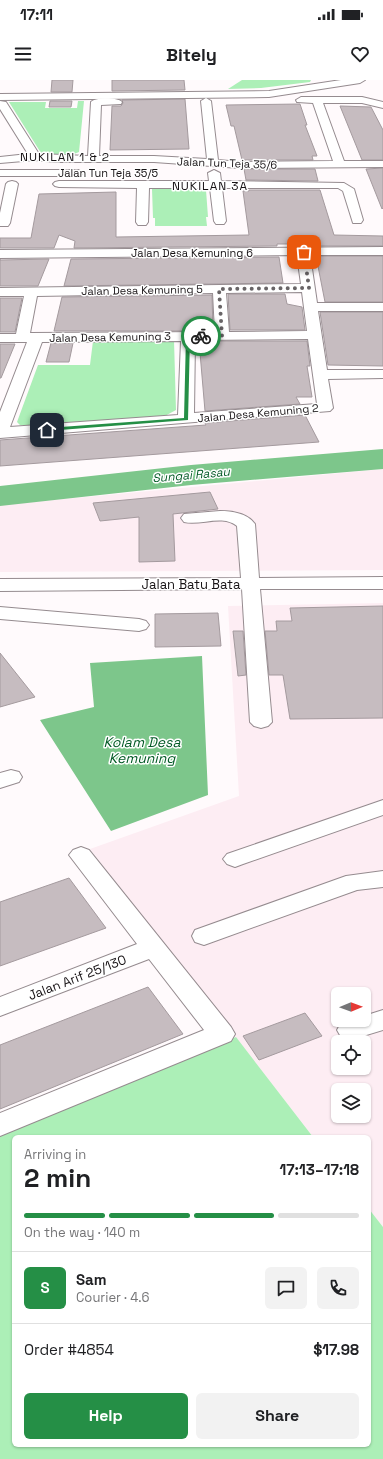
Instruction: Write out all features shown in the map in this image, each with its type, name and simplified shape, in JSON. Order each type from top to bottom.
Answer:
[{"type":"street","points":[[35,157],[1,102],[268,94],[337,82],[360,80]]},
{"type":"street","points":[[337,82],[351,88],[383,97]]},
{"type":"street","points":[[0,88],[166,86]]},
{"type":"street","points":[[317,100],[340,165]]},
{"type":"street","points":[[93,158],[96,102],[362,100],[383,104]]},
{"type":"street","points":[[206,101],[220,221]]},
{"type":"street","name":"Jalan Tun Teja 35/6","points":[[0,160],[35,157],[154,159],[214,174],[240,165],[383,164]]},
{"type":"street","points":[[55,158],[59,173]]},
{"type":"street","points":[[72,158],[78,173]]},
{"type":"street","name":"Jalan Tun Teja 35/5","points":[[0,174],[383,173]]},
{"type":"street","points":[[4,223],[6,184],[142,184],[214,174],[340,185],[348,189],[357,220]]},
{"type":"street","points":[[142,184],[142,222]]},
{"type":"street","name":"Jalan Desa Kemuning 6","points":[[0,254],[383,251]]},
{"type":"street","points":[[304,252],[321,375],[383,374]]},
{"type":"street","name":"Jalan Desa Kemuning 5","points":[[0,292],[309,288]]},
{"type":"street","points":[[219,289],[222,336]]},
{"type":"street","points":[[0,433],[29,338],[31,292]]},
{"type":"street","points":[[311,307],[383,307]]},
{"type":"street","name":"Jalan Desa Kemuning 3","points":[[0,338],[315,335]]},
{"type":"street","points":[[186,419],[188,336]]},
{"type":"street","name":"Jalan Desa Kemuning 2","points":[[0,433],[325,408],[321,375]]},
{"type":"street","points":[[190,518],[232,516],[241,519],[246,524],[249,584],[261,722]]},
{"type":"street","name":"Jalan Batu Bata","points":[[0,585],[383,583]]},
{"type":"street","points":[[0,613],[139,625]]},
{"type":"street","points":[[235,859],[383,807]]},
{"type":"street","points":[[0,1125],[222,1034],[81,855]]},
{"type":"street","points":[[204,936],[354,882],[383,879]]},
{"type":"street","name":"Jalan Arif 25/130","points":[[0,1006],[154,947]]},
{"type":"street","points":[[350,1030],[383,1020]]},
{"type":"shaded area","points":[[242,80],[311,80],[310,82],[261,88],[228,89]]},
{"type":"shaded area","points":[[78,101],[84,101],[79,152],[60,156],[41,153],[9,102],[46,102],[45,108],[77,108]]},
{"type":"shaded area","points":[[203,188],[206,190],[208,217],[206,217],[207,226],[155,226],[155,218],[153,218],[152,189]]},
{"type":"shaded area","points":[[174,340],[176,410],[163,417],[30,426],[20,425],[17,422],[38,365],[90,365],[93,341]]},
{"type":"shaded area","points":[[383,469],[383,570],[0,572],[0,505]]},
{"type":"shaded area","points":[[383,603],[383,1227],[371,1212],[371,1135],[311,1135],[90,849],[239,796],[228,606]]},
{"type":"shaded area","points":[[236,1037],[311,1135],[12,1135],[12,1447],[371,1447],[371,1212],[383,1227],[383,1459],[0,1459],[0,1134]]},
{"type":"water","name":"Kolam Desa Kemuning","points":[[202,656],[208,795],[111,831],[40,720],[94,707],[90,663]]},
{"type":"building","points":[[52,80],[73,80],[72,92],[51,92]]},
{"type":"building","points":[[112,80],[184,80],[185,90],[112,91]]},
{"type":"building","points":[[185,99],[189,149],[110,150],[112,106],[121,106],[123,103],[122,100]]},
{"type":"building","points":[[50,101],[72,101],[71,107],[49,107]]},
{"type":"building","points":[[300,104],[307,125],[305,125],[317,156],[312,156],[313,160],[242,160],[234,126],[231,126],[226,105]]},
{"type":"building","points":[[340,106],[371,107],[383,130],[383,160],[362,160]]},
{"type":"building","points":[[383,168],[383,208],[382,209],[366,169]]},
{"type":"building","points":[[244,169],[315,169],[318,181],[246,180]]},
{"type":"building","points":[[320,190],[334,235],[383,236],[383,246],[314,246],[314,244],[277,244],[277,246],[74,248],[75,241],[59,235],[54,248],[0,248],[0,238],[31,238],[39,194],[116,192],[116,237],[249,235],[243,191]]},
{"type":"building","points":[[316,256],[383,256],[383,302],[325,302]]},
{"type":"building","points":[[279,257],[283,283],[64,286],[71,259]]},
{"type":"building","points":[[49,259],[38,286],[0,286],[0,260]]},
{"type":"building","points":[[228,294],[285,294],[287,304],[302,307],[305,330],[230,330]]},
{"type":"building","points":[[212,295],[213,331],[54,331],[62,297]]},
{"type":"building","points":[[0,298],[22,298],[15,332],[0,332]]},
{"type":"building","points":[[320,312],[383,312],[383,366],[328,365]]},
{"type":"building","points":[[199,341],[307,341],[310,366],[307,366],[312,397],[296,397],[300,404],[205,411]]},
{"type":"building","points":[[51,343],[73,343],[69,362],[46,362]]},
{"type":"building","points":[[0,344],[15,344],[1,378],[0,378]]},
{"type":"building","points":[[305,415],[319,442],[0,466],[0,440],[206,425],[205,423]]},
{"type":"building","points":[[210,492],[218,509],[173,514],[175,561],[139,562],[139,517],[100,521],[93,503]]},
{"type":"building","points":[[383,606],[383,718],[290,719],[283,675],[269,675],[265,631],[277,631],[276,621],[292,621],[290,608]]},
{"type":"building","points":[[218,613],[221,646],[155,647],[155,614]]},
{"type":"building","points":[[233,631],[243,631],[246,675],[238,676]]},
{"type":"building","points":[[0,653],[35,697],[0,707]]},
{"type":"building","points":[[69,878],[106,928],[0,966],[0,902]]},
{"type":"building","points":[[148,987],[183,1034],[0,1109],[0,1045]]},
{"type":"building","points":[[305,1013],[322,1036],[259,1060],[243,1036]]},
{"type":"waterway","name":"Sungai Rasau","points":[[0,496],[191,475],[383,459]]},
{"type":"way so far","points":[[201,336],[222,336],[219,289],[309,288],[304,252]]},
{"type":"district","name":"NUKILAN 1 & 2","points":[[65,157]]},
{"type":"district","name":"NUKILAN 3A","points":[[210,186]]},
{"type":"route","points":[[47,430],[186,419],[188,336],[201,336]]}]
